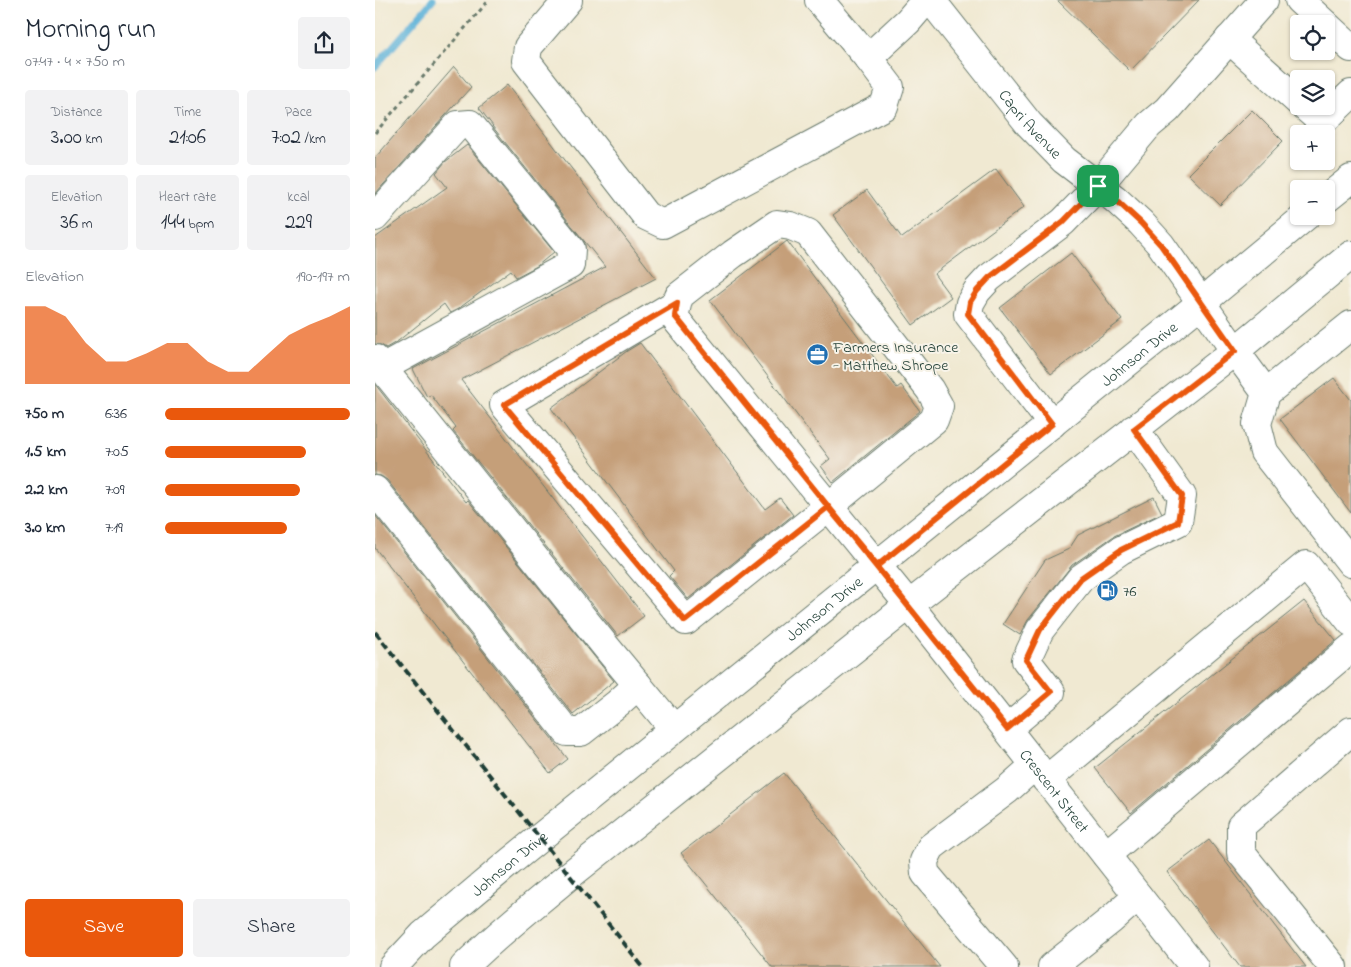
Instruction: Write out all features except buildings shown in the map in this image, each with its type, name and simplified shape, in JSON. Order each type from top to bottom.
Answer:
[{"type":"main road","points":[[568,0],[528,47],[526,61],[646,216],[663,224],[885,106],[890,87],[819,0]]},
{"type":"main road","points":[[868,58],[908,21],[926,0]]},
{"type":"main road","name":"Capri Avenue","points":[[931,0],[1029,124],[1064,160],[1115,199],[1161,245],[1266,392]]},
{"type":"main road","points":[[1052,424],[968,314],[970,302],[989,278],[1063,222],[1098,186],[1149,125],[1167,110],[1264,0]]},
{"type":"main road","points":[[1317,12],[1351,48]]},
{"type":"main road","points":[[1229,40],[1290,94]]},
{"type":"main road","points":[[1335,109],[1351,94]]},
{"type":"main road","points":[[1314,115],[1322,122],[1329,115]]},
{"type":"main road","points":[[375,217],[458,125],[470,124],[571,249],[570,265],[379,364],[674,730]]},
{"type":"main road","points":[[1335,192],[1351,179]]},
{"type":"main road","points":[[777,224],[791,226],[807,233],[930,390],[939,406],[934,420],[828,507],[685,621],[504,405],[677,303],[679,296],[733,254],[777,224]]},
{"type":"main road","name":"Johnson Drive","points":[[393,967],[431,929],[525,849],[877,566],[1295,225]]},
{"type":"main road","points":[[464,967],[563,881],[909,605],[1235,351],[1351,255]]},
{"type":"main road","name":"Crescent Street","points":[[677,303],[675,316],[909,605],[1194,967]]},
{"type":"main road","points":[[1351,326],[1266,392],[1257,424],[1264,452],[1351,563]]},
{"type":"main road","points":[[1007,729],[1051,692],[1026,660],[1040,630],[1081,578],[1121,550],[1178,522],[1182,496],[1134,429]]},
{"type":"main road","points":[[375,490],[567,732],[581,732],[638,686]]},
{"type":"main road","points":[[1004,967],[925,873],[924,861],[931,847],[1007,790],[1041,772],[1306,565],[1351,622]]},
{"type":"main road","points":[[1106,855],[1351,648]]},
{"type":"main road","points":[[1333,967],[1241,853],[1240,837],[1241,826],[1351,732]]},
{"type":"main road","points":[[1052,967],[1138,896]]},
{"type":"path","points":[[375,133],[489,0]]},
{"type":"waterway","points":[[375,67],[433,0]]},
{"type":"railway","points":[[375,632],[643,967]]},
{"type":"place","name":"Farmers Insurance - Matthew Shrope","points":[[817,355]]},
{"type":"place","name":"76","points":[[1107,590]]},
{"type":"route","points":[[1098,186],[1063,222],[989,278],[970,302],[968,314],[1052,424],[877,566],[828,507],[685,621],[504,405],[677,303],[675,316],[828,507],[909,605],[1007,729],[1051,692],[1026,660],[1040,630],[1081,578],[1121,550],[1178,522],[1182,496],[1134,429],[1235,351],[1161,245],[1141,223],[1098,186]]}]
